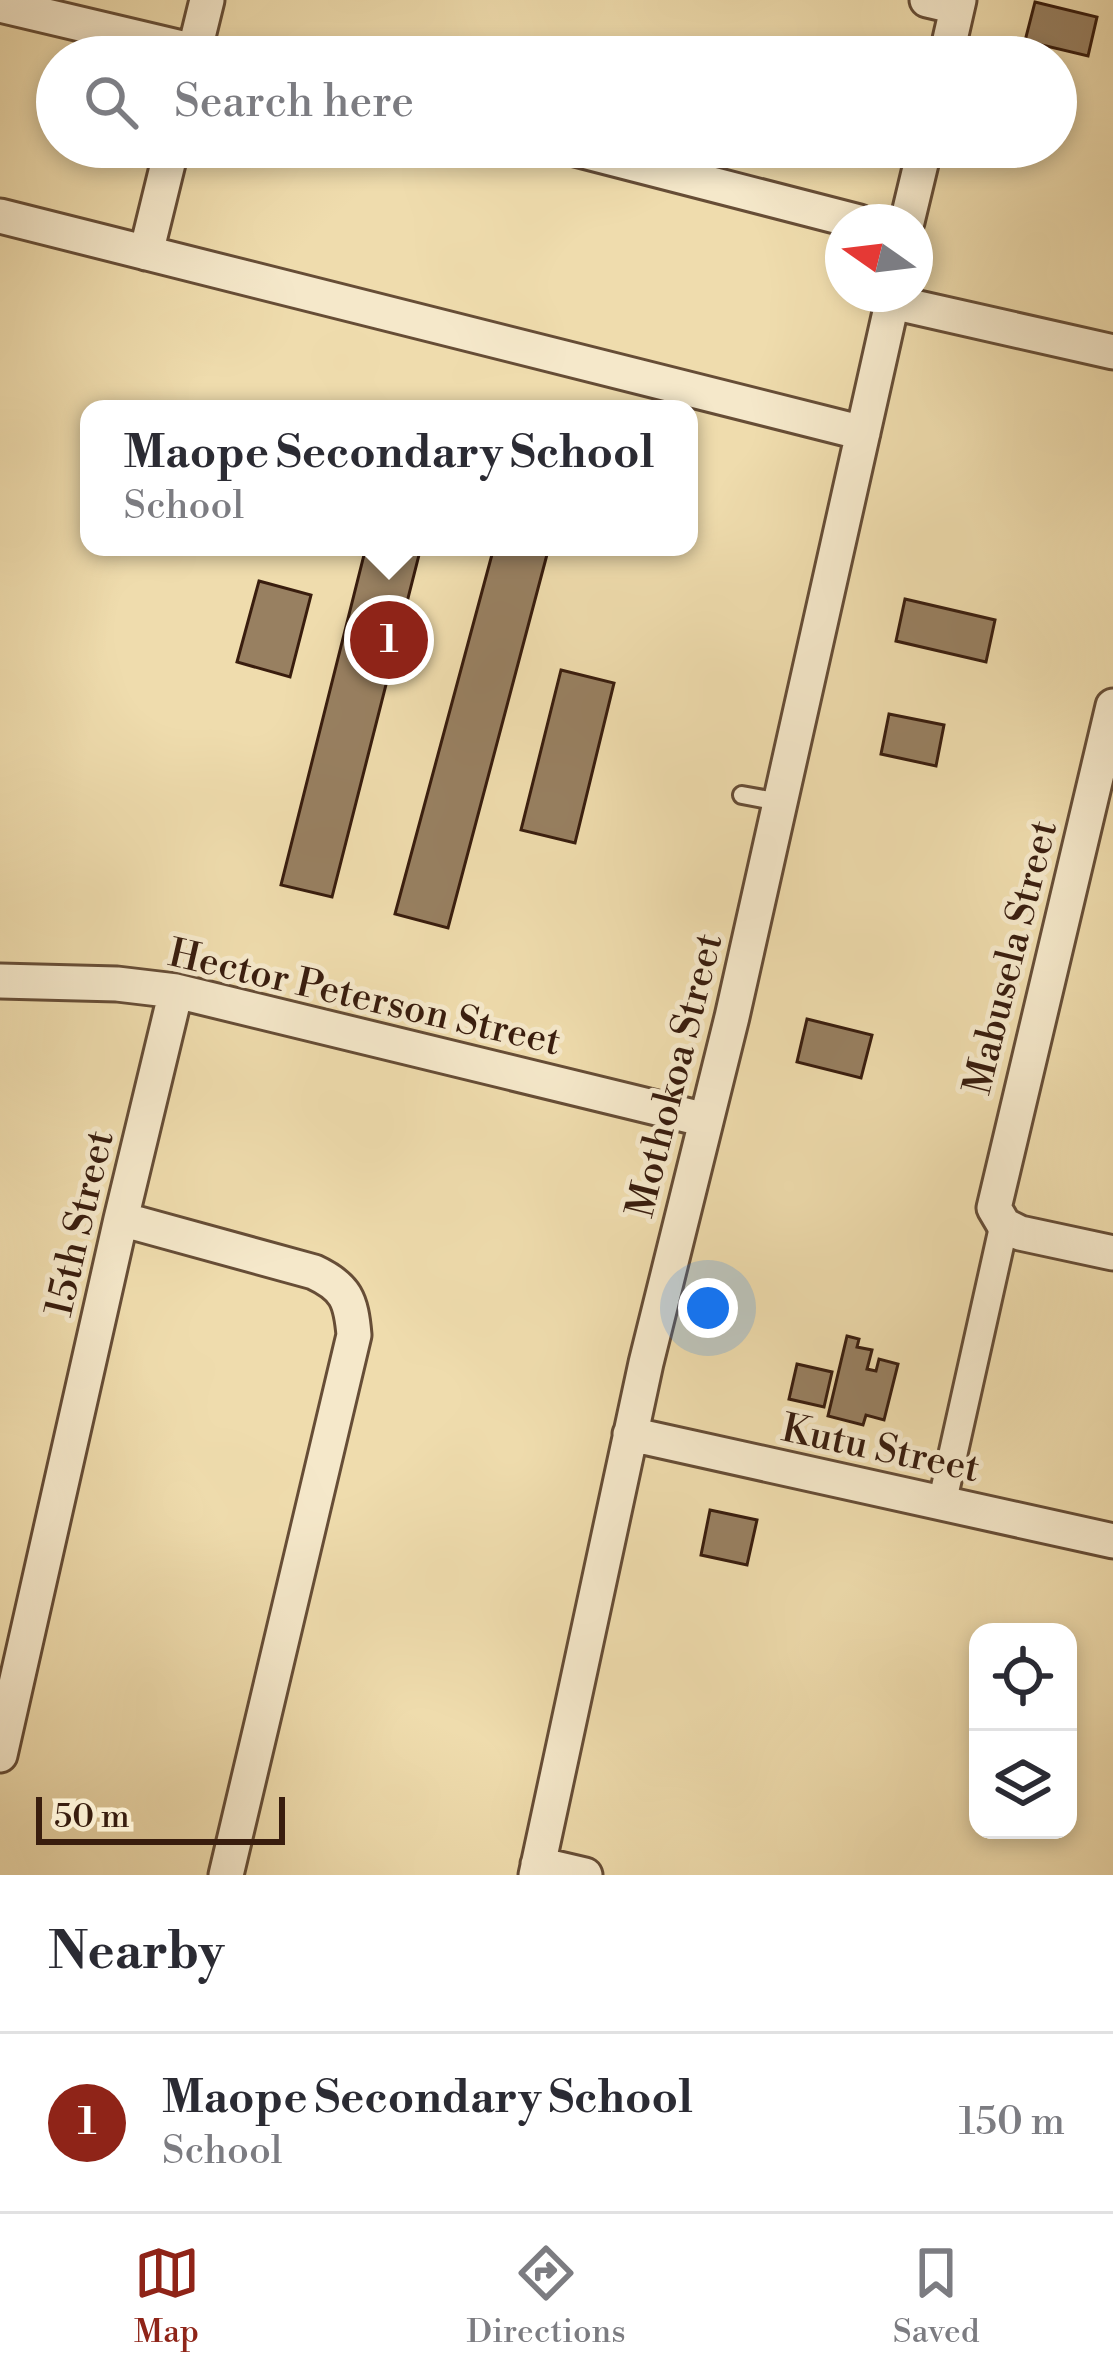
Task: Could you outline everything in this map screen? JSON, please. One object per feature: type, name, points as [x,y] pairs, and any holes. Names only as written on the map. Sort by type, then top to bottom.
[{"type":"street","points":[[204,36],[207,0]]},
{"type":"street","points":[[947,36],[948,2]]},
{"type":"street","points":[[0,5],[126,36]]},
{"type":"street","points":[[146,253],[167,168]]},
{"type":"street","points":[[649,168],[825,213]]},
{"type":"street","points":[[911,204],[920,168]]},
{"type":"street","points":[[0,216],[862,433]]},
{"type":"street","points":[[933,308],[1113,352]]},
{"type":"street","name":"Mothokoa Street","points":[[537,1870],[630,1434],[890,312]]},
{"type":"street","name":"Mabusela Street","points":[[1004,1225],[994,1208],[997,1188],[1113,706]]},
{"type":"street","name":"Hector Peterson Street","points":[[0,981],[117,984],[176,992],[706,1120]]},
{"type":"street","name":"15th Street","points":[[0,1755],[176,992]]},
{"type":"street","points":[[121,1219],[314,1271],[337,1282],[351,1300],[354,1335],[226,1875]]},
{"type":"street","points":[[942,1503],[1004,1225],[1020,1233],[1113,1253]]},
{"type":"street","name":"Kutu Street","points":[[630,1434],[1113,1541]]},
{"type":"street","points":[[537,1870],[585,1875]]},
{"type":"lane","points":[[742,796],[780,802]]},
{"type":"building","points":[[1035,2],[1097,17],[1088,56],[1077,53],[1077,36],[1026,36]]},
{"type":"building","points":[[364,556],[419,556],[332,897],[281,885]]},
{"type":"building","points":[[492,556],[547,556],[448,928],[395,914]]},
{"type":"building","points":[[259,581],[311,595],[290,677],[237,662]]},
{"type":"building","points":[[905,599],[995,620],[986,662],[896,641]]},
{"type":"building","points":[[561,670],[614,683],[575,843],[521,830]]},
{"type":"building","points":[[889,714],[944,725],[936,766],[881,754]]},
{"type":"building","points":[[807,1019],[872,1035],[861,1078],[797,1062]]},
{"type":"building","points":[[847,1336],[859,1339],[857,1347],[872,1350],[867,1369],[876,1371],[879,1359],[898,1364],[884,1420],[866,1415],[863,1425],[828,1416]]},
{"type":"building","points":[[797,1364],[832,1372],[824,1407],[789,1399]]},
{"type":"building","points":[[710,1510],[757,1520],[747,1565],[701,1555]]},
{"type":"place","name":"Maope Secondary School","points":[[389,640]]}]
